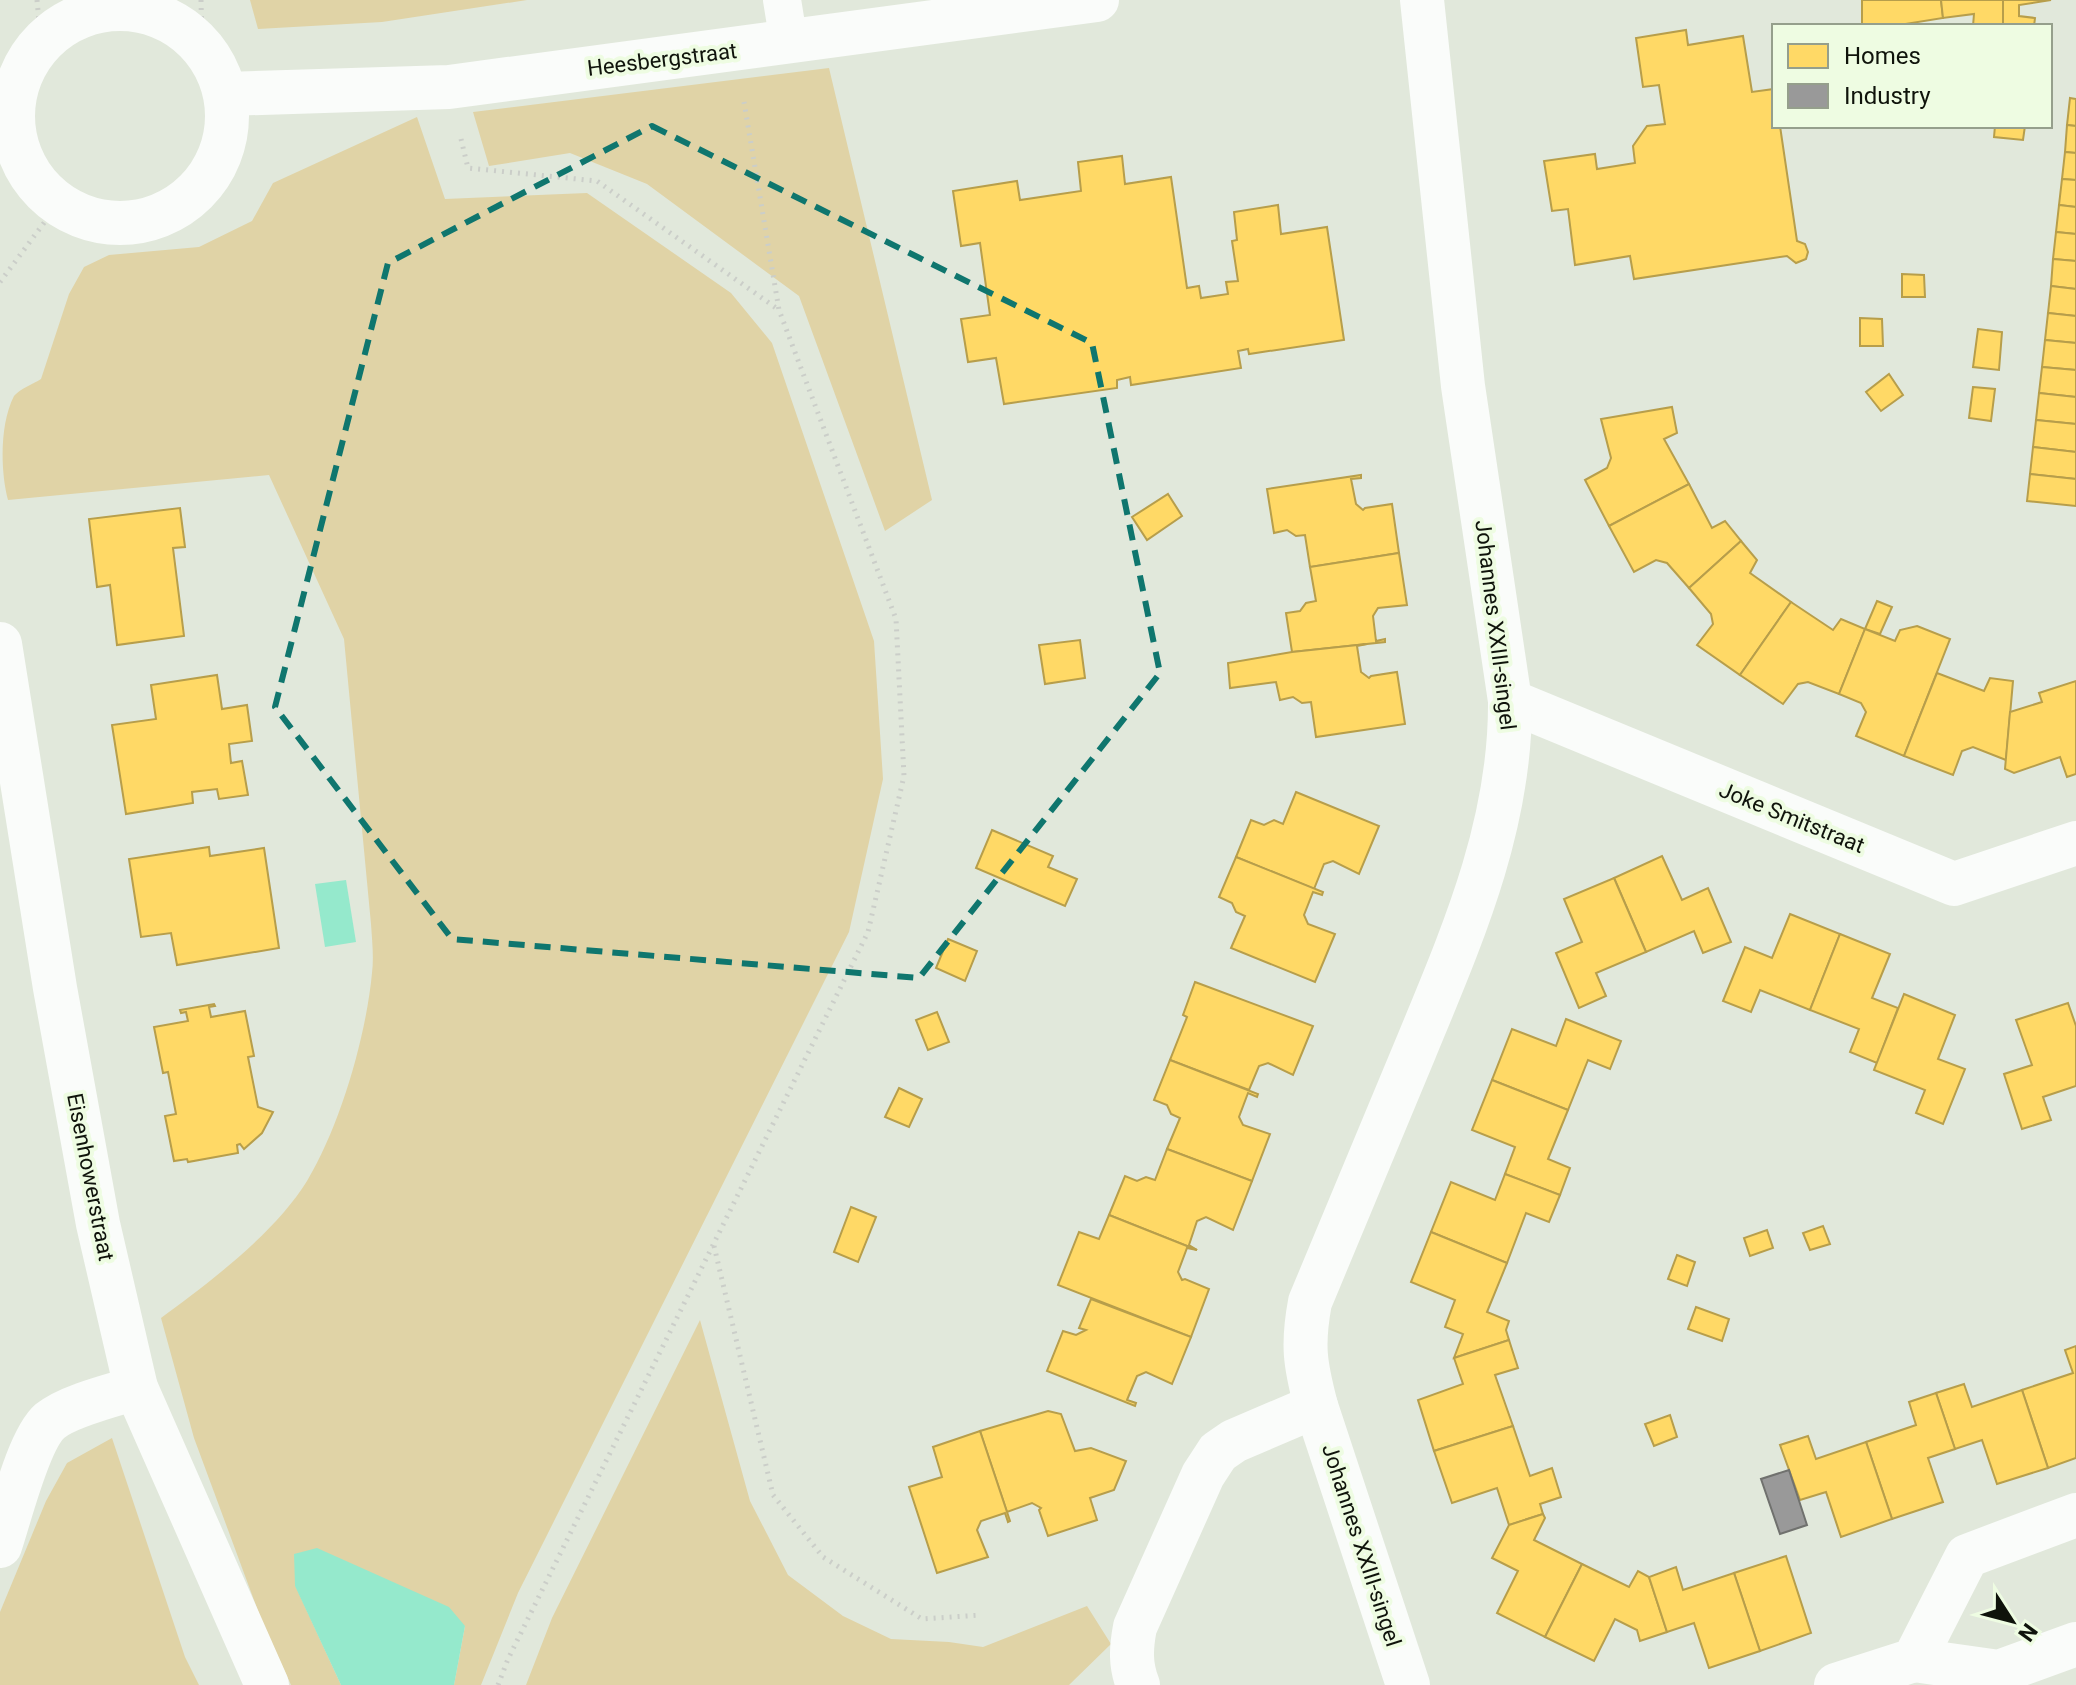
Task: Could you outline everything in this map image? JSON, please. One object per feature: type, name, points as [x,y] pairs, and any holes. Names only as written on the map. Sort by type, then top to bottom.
[{"type":"street","name":"Heesbergstraat","points":[[226,94],[449,87],[1097,0]]},
{"type":"street","name":"Johannes XXIII-singel","points":[[1408,1685],[1316,1406],[1304,1363],[1304,1331],[1310,1302],[1462,936],[1489,854],[1510,746],[1510,701],[1463,386],[1422,0]]},
{"type":"street","points":[[122,4],[169,20],[187,31],[202,46],[216,67],[226,94],[227,124],[222,150],[207,179],[184,202],[154,218],[121,224],[88,219],[58,204],[34,182],[18,153],[6,119],[39,21],[59,27],[80,16],[122,4]]},
{"type":"street","name":"Eisenhowerstraat","points":[[0,644],[55,988],[92,1192],[136,1388],[267,1685]]},
{"type":"street","name":"Joke Smitstraat","points":[[1510,701],[1954,884],[2076,843]]},
{"type":"street","points":[[0,1546],[32,1450],[50,1421],[87,1403],[136,1388]]},
{"type":"street","points":[[1138,1685],[1131,1651],[1135,1627],[1203,1475],[1218,1452],[1234,1441],[1316,1406]]},
{"type":"street","points":[[1914,1660],[1967,1556],[2076,1515]]},
{"type":"street","points":[[1836,1685],[1914,1660],[1999,1672],[2076,1644]]},
{"type":"lane","points":[[782,0],[789,43]]},
{"type":"path","points":[[201,0],[202,46]]},
{"type":"path","points":[[498,1685],[508,1659],[868,932],[904,776],[896,619],[779,310],[735,50]]},
{"type":"path","points":[[449,87],[468,168],[597,181],[779,310]]},
{"type":"path","points":[[0,282],[58,204]]},
{"type":"path","points":[[713,1245],[773,1495],[823,1557],[922,1619],[981,1615]]},
{"type":"highlighted area","points":[[652,126],[1092,343],[1160,673],[919,978],[452,939],[275,707],[388,263]]},
{"type":"shaded area","points":[[250,0],[527,0],[382,22],[258,29]]},
{"type":"shaded area","points":[[829,68],[932,500],[885,531],[799,296],[647,184],[570,153],[489,166],[473,112]]},
{"type":"shaded area","points":[[417,117],[445,199],[587,193],[731,293],[772,343],[874,641],[883,779],[849,932],[518,1593],[481,1685],[454,1685],[465,1626],[295,1585],[341,1685],[291,1685],[261,1619],[194,1438],[161,1318],[240,1256],[294,1200],[319,1159],[350,1080],[369,998],[373,948],[344,639],[269,475],[8,500],[3,461],[4,433],[14,396],[41,379],[69,294],[84,267],[109,255],[199,247],[252,221],[273,183]]},
{"type":"shaded area","points":[[346,880],[356,942],[325,947],[315,884]]},
{"type":"shaded area","points":[[700,1320],[750,1501],[788,1575],[843,1616],[891,1639],[983,1647],[1087,1606],[1111,1644],[1069,1685],[526,1685],[552,1618]]},
{"type":"shaded area","points":[[112,1438],[185,1657],[199,1685],[0,1685],[0,1612],[46,1501],[67,1463]]},
{"type":"shaded area","points":[[317,1548],[449,1607],[465,1626],[454,1685],[341,1685],[295,1586],[294,1554]]},
{"type":"building: Homes","points":[[1862,0],[1941,0],[1943,18],[1906,24],[1862,24]]},
{"type":"building: Homes","points":[[1941,0],[2003,0],[2003,24],[1973,24],[1974,14],[1943,18]]},
{"type":"building: Homes","points":[[2003,0],[2051,0],[2019,5],[2019,16],[2035,18],[2034,24],[2003,24]]},
{"type":"building: Homes","points":[[1686,30],[1688,45],[1743,36],[1752,92],[1772,89],[1772,128],[1780,128],[1797,241],[1805,244],[1808,252],[1806,259],[1796,263],[1787,256],[1634,279],[1630,256],[1575,265],[1568,209],[1552,211],[1544,161],[1595,154],[1597,169],[1635,163],[1633,146],[1647,126],[1665,124],[1659,85],[1643,87],[1636,38]]},
{"type":"building: Homes","points":[[2070,98],[2076,99],[2076,126],[2067,125]]},
{"type":"building: Homes","points":[[2067,125],[2076,126],[2076,153],[2065,152]]},
{"type":"building: Homes","points":[[1995,128],[2025,128],[2023,140],[1994,137]]},
{"type":"building: Homes","points":[[2065,152],[2076,153],[2076,180],[2062,179]]},
{"type":"building: Homes","points":[[1122,156],[1125,184],[1171,177],[1187,288],[1199,286],[1201,298],[1228,294],[1226,282],[1238,281],[1232,241],[1237,240],[1234,212],[1278,205],[1281,234],[1327,227],[1344,340],[1249,354],[1248,349],[1238,351],[1241,368],[1131,385],[1130,377],[1117,380],[1117,388],[1004,404],[996,358],[968,362],[961,319],[990,315],[980,243],[961,246],[953,191],[1017,181],[1020,200],[1081,191],[1078,162]]},
{"type":"building: Homes","points":[[2062,179],[2076,180],[2076,207],[2059,205]]},
{"type":"building: Homes","points":[[2059,205],[2076,207],[2076,234],[2056,232]]},
{"type":"building: Homes","points":[[2056,232],[2076,234],[2076,261],[2053,259]]},
{"type":"building: Homes","points":[[2053,259],[2076,261],[2076,289],[2051,286]]},
{"type":"building: Homes","points":[[1902,274],[1924,275],[1925,297],[1902,297]]},
{"type":"building: Homes","points":[[2051,286],[2076,289],[2076,316],[2048,313]]},
{"type":"building: Homes","points":[[2048,313],[2076,316],[2076,343],[2045,340]]},
{"type":"building: Homes","points":[[1860,318],[1882,319],[1883,346],[1860,346]]},
{"type":"building: Homes","points":[[1978,329],[2002,332],[1999,370],[1973,367]]},
{"type":"building: Homes","points":[[2045,340],[2076,343],[2076,370],[2042,367]]},
{"type":"building: Homes","points":[[2042,367],[2076,370],[2076,397],[2039,393]]},
{"type":"building: Homes","points":[[1889,374],[1903,395],[1881,411],[1866,392]]},
{"type":"building: Homes","points":[[1973,387],[1995,389],[1991,421],[1969,418]]},
{"type":"building: Homes","points":[[2039,393],[2076,397],[2076,424],[2036,420]]},
{"type":"building: Homes","points":[[1672,407],[1677,433],[1664,439],[1689,484],[1609,526],[1585,480],[1607,468],[1611,458],[1601,419]]},
{"type":"building: Homes","points":[[2036,420],[2076,424],[2076,452],[2033,447]]},
{"type":"building: Homes","points":[[2033,447],[2076,452],[2076,479],[2030,474]]},
{"type":"building: Homes","points":[[2030,474],[2076,479],[2076,506],[2027,501]]},
{"type":"building: Homes","points":[[1361,475],[1361,478],[1351,479],[1356,504],[1363,510],[1392,504],[1399,553],[1310,567],[1305,535],[1296,536],[1287,530],[1274,533],[1267,489]]},
{"type":"building: Homes","points":[[1689,484],[1712,528],[1725,521],[1741,541],[1689,588],[1667,563],[1656,560],[1634,572],[1609,526]]},
{"type":"building: Homes","points":[[1168,494],[1182,516],[1147,540],[1132,517]]},
{"type":"building: Homes","points":[[180,508],[185,547],[173,548],[184,636],[117,645],[110,585],[97,587],[89,519]]},
{"type":"building: Homes","points":[[1741,541],[1757,560],[1750,573],[1791,602],[1740,675],[1697,645],[1713,624],[1711,614],[1689,588]]},
{"type":"building: Homes","points":[[1399,553],[1407,605],[1378,608],[1373,616],[1376,641],[1385,639],[1385,642],[1292,652],[1286,613],[1300,611],[1306,603],[1316,601],[1310,567]]},
{"type":"building: Homes","points":[[1877,601],[1892,607],[1880,634],[1865,629]]},
{"type":"building: Homes","points":[[1791,602],[1833,630],[1841,619],[1865,629],[1839,694],[1808,682],[1798,684],[1783,704],[1740,675]]},
{"type":"building: Homes","points":[[1917,626],[1950,639],[1904,756],[1856,736],[1866,712],[1861,703],[1839,694],[1865,629],[1895,641],[1900,630]]},
{"type":"building: Homes","points":[[1080,640],[1085,678],[1045,684],[1039,645]]},
{"type":"building: Homes","points":[[1367,644],[1357,646],[1361,672],[1369,678],[1397,672],[1405,724],[1316,737],[1311,702],[1302,703],[1293,697],[1280,700],[1276,682],[1230,688],[1228,663]]},
{"type":"building: Homes","points":[[1937,673],[1984,691],[1990,678],[2013,681],[2006,760],[1973,747],[1962,751],[1953,775],[1904,756]]},
{"type":"building: Homes","points":[[217,675],[222,709],[247,705],[252,741],[229,744],[231,763],[242,761],[248,795],[219,799],[217,789],[192,792],[193,803],[126,814],[112,725],[156,719],[151,685]]},
{"type":"building: Homes","points":[[2076,681],[2076,774],[2067,777],[2060,757],[2014,773],[2005,769],[2010,712],[2042,702],[2039,693]]},
{"type":"building: Homes","points":[[1296,792],[1379,826],[1359,874],[1333,861],[1324,864],[1314,889],[1236,857],[1251,820],[1264,825],[1274,820],[1283,824]]},
{"type":"building: Homes","points":[[992,830],[1053,856],[1048,867],[1077,879],[1065,906],[976,868]]},
{"type":"building: Homes","points":[[209,847],[210,856],[264,848],[279,948],[177,965],[171,933],[141,937],[129,859]]},
{"type":"building: Homes","points":[[1662,856],[1682,900],[1708,888],[1731,942],[1703,953],[1694,931],[1646,952],[1614,878]]},
{"type":"building: Homes","points":[[1236,857],[1323,892],[1322,895],[1313,892],[1304,915],[1308,924],[1335,934],[1315,982],[1231,948],[1245,916],[1236,912],[1232,903],[1219,897]]},
{"type":"building: Homes","points":[[1614,878],[1646,952],[1596,973],[1606,996],[1579,1008],[1556,953],[1582,942],[1564,899]]},
{"type":"building: Homes","points":[[1790,914],[1840,934],[1810,1010],[1760,990],[1751,1012],[1723,1001],[1745,947],[1772,958]]},
{"type":"building: Homes","points":[[1840,934],[1890,954],[1872,998],[1898,1008],[1877,1063],[1850,1052],[1859,1029],[1810,1010]]},
{"type":"building: Homes","points":[[948,939],[977,951],[965,981],[936,968]]},
{"type":"building: Homes","points":[[1195,982],[1313,1026],[1293,1075],[1268,1063],[1259,1066],[1249,1090],[1170,1060],[1187,1017],[1183,1015]]},
{"type":"building: Homes","points":[[1904,994],[1955,1015],[1938,1059],[1965,1069],[1943,1124],[1916,1113],[1925,1090],[1874,1070]]},
{"type":"building: Homes","points":[[2068,1003],[2076,1026],[2076,1086],[2043,1097],[2051,1120],[2022,1129],[2004,1074],[2032,1065],[2016,1020]]},
{"type":"building: Homes","points":[[214,1004],[209,1007],[211,1017],[245,1011],[254,1056],[248,1057],[258,1107],[273,1112],[262,1133],[244,1149],[237,1145],[238,1153],[188,1162],[187,1159],[174,1161],[165,1116],[176,1114],[168,1072],[163,1073],[154,1027],[188,1021],[186,1012],[181,1013],[180,1010]]},
{"type":"building: Homes","points":[[937,1012],[949,1042],[928,1050],[916,1020]]},
{"type":"building: Homes","points":[[1566,1019],[1621,1041],[1610,1069],[1588,1060],[1568,1110],[1492,1080],[1512,1029],[1556,1046]]},
{"type":"building: Homes","points":[[1170,1060],[1258,1094],[1257,1097],[1248,1093],[1239,1117],[1243,1125],[1270,1134],[1252,1181],[1167,1149],[1180,1118],[1171,1114],[1167,1105],[1154,1100]]},
{"type":"building: Homes","points":[[1492,1080],[1568,1110],[1548,1159],[1570,1168],[1560,1195],[1505,1174],[1515,1147],[1472,1130]]},
{"type":"building: Homes","points":[[899,1088],[922,1099],[909,1127],[885,1117]]},
{"type":"building: Homes","points":[[1167,1149],[1252,1181],[1233,1230],[1206,1217],[1197,1221],[1189,1245],[1197,1250],[1109,1215],[1125,1176],[1137,1181],[1146,1177],[1155,1180]]},
{"type":"building: Homes","points":[[1505,1174],[1560,1195],[1549,1222],[1526,1213],[1507,1263],[1431,1232],[1451,1182],[1495,1200]]},
{"type":"building: Homes","points":[[851,1207],[876,1217],[858,1262],[834,1252]]},
{"type":"building: Homes","points":[[1109,1215],[1197,1250],[1187,1248],[1178,1272],[1182,1280],[1209,1289],[1191,1337],[1058,1285],[1079,1232],[1099,1239]]},
{"type":"building: Homes","points":[[1823,1226],[1830,1244],[1810,1250],[1803,1233]]},
{"type":"building: Homes","points":[[1767,1230],[1773,1248],[1750,1256],[1744,1238]]},
{"type":"building: Homes","points":[[1431,1232],[1507,1263],[1487,1312],[1509,1321],[1506,1330],[1509,1340],[1454,1358],[1463,1334],[1445,1327],[1455,1300],[1411,1282]]},
{"type":"building: Homes","points":[[1677,1255],[1695,1262],[1687,1286],[1668,1279]]},
{"type":"building: Homes","points":[[1091,1299],[1191,1337],[1172,1384],[1146,1372],[1137,1376],[1127,1400],[1136,1403],[1135,1406],[1047,1371],[1063,1331],[1076,1335],[1086,1330],[1079,1328]]},
{"type":"building: Homes","points":[[1696,1307],[1729,1319],[1722,1341],[1688,1329]]},
{"type":"building: Homes","points":[[1509,1340],[1518,1368],[1495,1375],[1513,1426],[1434,1451],[1418,1400],[1463,1384],[1454,1358]]},
{"type":"building: Homes","points":[[2076,1346],[2076,1458],[2048,1468],[2022,1390],[2073,1373],[2065,1350]]},
{"type":"building: Homes","points":[[1964,1384],[1972,1407],[2022,1390],[2048,1468],[1997,1484],[1982,1440],[1955,1449],[1936,1393]]},
{"type":"building: Homes","points":[[1936,1393],[1955,1449],[1928,1458],[1943,1502],[1892,1519],[1866,1442],[1916,1425],[1909,1402]]},
{"type":"building: Homes","points":[[1048,1411],[1061,1414],[1075,1451],[1091,1448],[1126,1461],[1114,1490],[1090,1498],[1097,1520],[1048,1536],[1039,1510],[1041,1508],[1032,1503],[1007,1512],[980,1431]]},
{"type":"building: Homes","points":[[1670,1415],[1677,1437],[1654,1446],[1645,1424]]},
{"type":"building: Homes","points":[[1513,1426],[1530,1476],[1552,1468],[1561,1497],[1540,1504],[1543,1514],[1509,1525],[1497,1488],[1452,1503],[1434,1451]]},
{"type":"building: Homes","points":[[980,1431],[1010,1521],[1005,1513],[981,1521],[977,1530],[988,1557],[937,1573],[909,1487],[942,1477],[933,1447]]},
{"type":"building: Homes","points":[[1808,1436],[1816,1459],[1866,1442],[1892,1519],[1841,1537],[1826,1492],[1800,1500],[1780,1445]]},
{"type":"building: Homes","points":[[1543,1514],[1545,1518],[1534,1540],[1582,1564],[1545,1637],[1497,1613],[1518,1571],[1492,1558],[1509,1525]]},
{"type":"building: Homes","points":[[1786,1556],[1811,1633],[1760,1651],[1734,1573]]},
{"type":"building: Homes","points":[[1582,1564],[1629,1587],[1638,1571],[1649,1577],[1667,1632],[1640,1641],[1637,1630],[1615,1619],[1594,1661],[1545,1637]]},
{"type":"building: Homes","points":[[1676,1567],[1683,1590],[1734,1573],[1760,1651],[1709,1668],[1694,1623],[1667,1632],[1649,1577]]},
{"type":"building: Industry","points":[[1789,1470],[1807,1525],[1780,1534],[1761,1479]]}]
